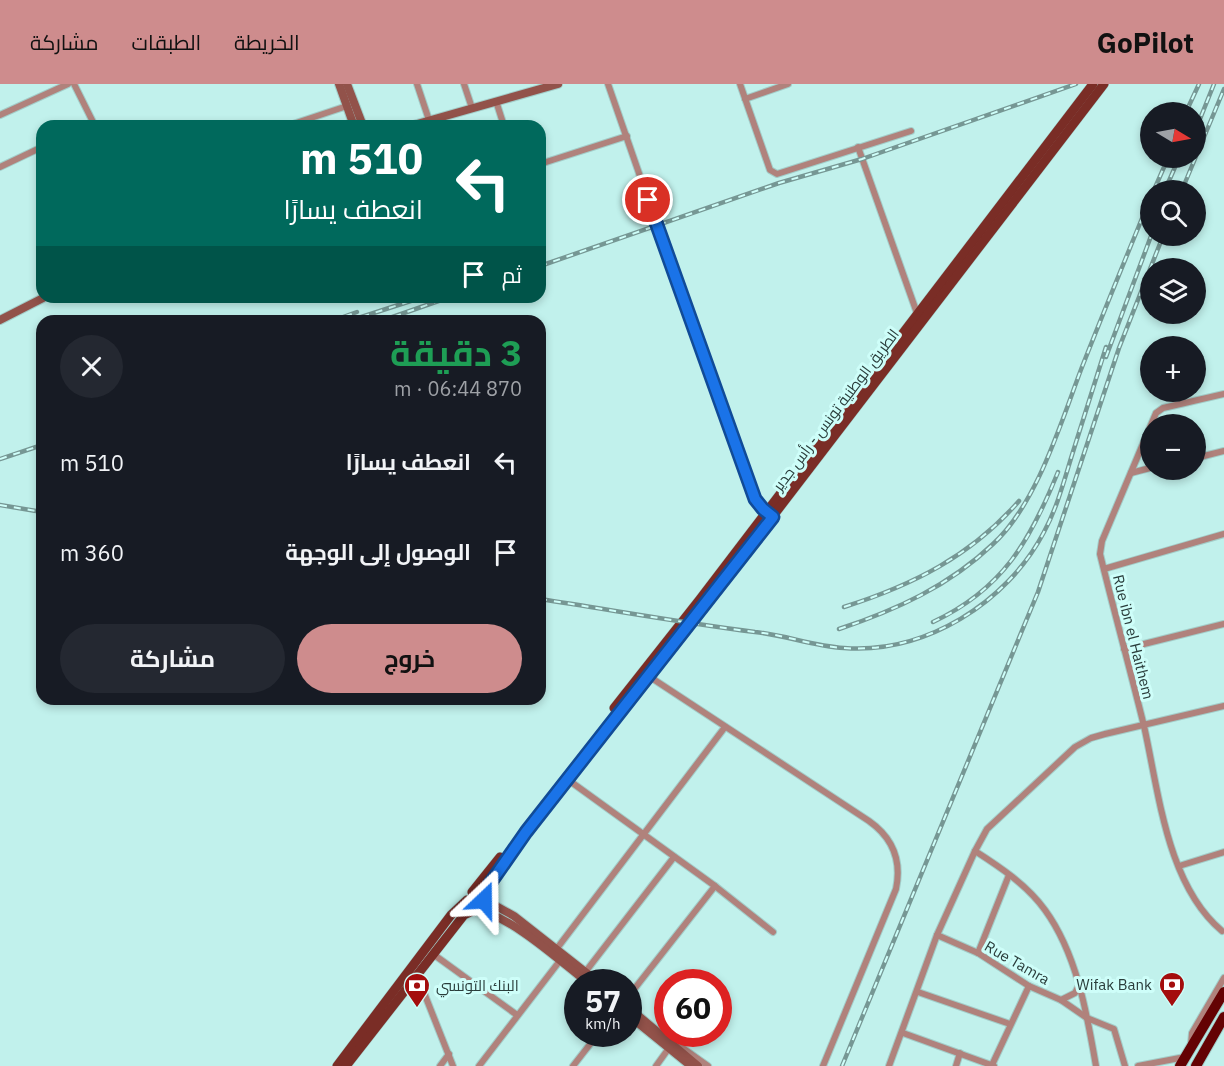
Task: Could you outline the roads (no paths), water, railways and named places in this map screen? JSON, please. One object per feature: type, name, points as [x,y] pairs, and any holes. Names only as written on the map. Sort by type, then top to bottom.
[{"type":"highway","points":[[1186,1057],[1224,992]]},
{"type":"highway","points":[[1196,1066],[1224,1017]]},
{"type":"main road","name":"الطريق الوطنية تونس - رأس جدير","points":[[337,1066],[452,915],[470,896],[770,514],[1094,84]]},
{"type":"main road","name":"الطريق الوطنية تونس - رأس جدير","points":[[919,319],[1104,84]]},
{"type":"main road","name":"الطريق الوطنية تونس - رأس جدير","points":[[484,899],[501,865],[644,673]]},
{"type":"main road","points":[[346,1066],[464,915],[476,910],[484,905],[484,899],[478,892],[470,896],[468,906],[476,910]]},
{"type":"street","points":[[0,115],[68,84]]},
{"type":"street","points":[[74,84],[92,120]]},
{"type":"street","points":[[417,84],[429,120],[558,84]]},
{"type":"street","points":[[464,84],[472,108]]},
{"type":"street","points":[[608,84],[755,499],[770,514]]},
{"type":"street","points":[[740,84],[773,173],[777,174],[912,131]]},
{"type":"street","points":[[745,99],[788,84]]},
{"type":"street","points":[[347,85],[347,105],[352,120]]},
{"type":"street","points":[[347,85],[361,120]]},
{"type":"street","points":[[496,101],[502,120]]},
{"type":"street","points":[[304,120],[347,105]]},
{"type":"street","points":[[546,162],[627,136]]},
{"type":"street","points":[[858,147],[919,319]]},
{"type":"street","points":[[0,167],[36,150]]},
{"type":"street","points":[[0,320],[36,302]]},
{"type":"street","name":"Rue ibn el Haithem","points":[[1222,931],[1196,904],[1166,831],[1100,548],[1156,413],[1163,408],[1224,394]]},
{"type":"street","points":[[1206,456],[1224,451]]},
{"type":"street","points":[[1131,472],[1140,470]]},
{"type":"street","points":[[1104,569],[1224,534]]},
{"type":"street","points":[[1124,649],[1224,624]]},
{"type":"street","points":[[644,673],[877,826],[889,839],[896,854],[898,875],[896,889],[823,1066]]},
{"type":"street","points":[[889,1066],[937,935],[975,851],[993,823],[1075,747],[1091,738],[1224,706]]},
{"type":"street","points":[[554,952],[725,727]]},
{"type":"street","points":[[567,779],[715,886],[773,932]]},
{"type":"street","points":[[975,851],[1010,875],[1034,897],[1052,921],[1071,962],[1087,1018],[1096,1066]]},
{"type":"street","points":[[1179,866],[1224,852]]},
{"type":"street","points":[[591,969],[674,857]]},
{"type":"street","points":[[978,954],[1010,875]]},
{"type":"street","points":[[642,979],[715,886]]},
{"type":"street","points":[[484,899],[514,916],[554,952]]},
{"type":"street","points":[[476,910],[489,913],[509,923],[554,952],[574,969]]},
{"type":"street","name":"Rue Tamra","points":[[937,935],[978,954],[1029,986],[1061,1000],[1087,1018],[1109,1027],[1116,1032],[1125,1066]]},
{"type":"street","points":[[433,954],[517,1015]]},
{"type":"street","points":[[478,1066],[562,958]]},
{"type":"street","points":[[416,974],[453,1066]]},
{"type":"street","points":[[1138,1066],[1186,1057],[1192,1034],[1224,978]]},
{"type":"street","points":[[903,1033],[993,1066],[1029,986]]},
{"type":"street","points":[[1061,1000],[1075,993],[1078,987]]},
{"type":"street","points":[[918,992],[1010,1024]]},
{"type":"street","points":[[642,1020],[654,1031]]},
{"type":"street","points":[[1201,1066],[1224,1026]]},
{"type":"street","points":[[573,1066],[588,1047]]},
{"type":"street","points":[[656,1066],[669,1047]]},
{"type":"street","points":[[672,1047],[691,1066]]},
{"type":"street","points":[[673,1047],[698,1066]]},
{"type":"street","points":[[674,1047],[708,1066]]},
{"type":"street","points":[[956,1066],[960,1053]]},
{"type":"street","points":[[440,1066],[449,1054]]},
{"type":"railway","points":[[546,264],[779,183],[862,159],[1076,84]]},
{"type":"railway","points":[[1191,102],[1199,84]]},
{"type":"railway","points":[[1206,104],[1214,84]]},
{"type":"railway","points":[[1186,180],[1224,89]]},
{"type":"railway","points":[[1158,180],[1164,168]]},
{"type":"railway","points":[[1169,180],[1175,168]]},
{"type":"railway","points":[[839,629],[881,614],[940,584],[976,559],[1009,527],[1023,507],[1046,461],[1140,224]]},
{"type":"railway","points":[[1106,357],[1147,246]]},
{"type":"railway","points":[[842,1066],[1038,592],[1119,348],[1159,246]]},
{"type":"railway","points":[[368,315],[404,303]]},
{"type":"railway","points":[[398,315],[433,303]]},
{"type":"railway","points":[[349,315],[357,312]]},
{"type":"railway","points":[[546,600],[766,633],[844,648],[874,648],[933,633],[960,619],[1009,581],[1028,558],[1044,532],[1060,494],[1106,347]]},
{"type":"railway","points":[[0,459],[36,447]]},
{"type":"railway","points":[[933,622],[957,609],[996,578],[1025,541],[1058,472]]},
{"type":"railway","points":[[844,607],[894,589],[961,553],[981,538],[1019,501]]},
{"type":"railway","points":[[0,505],[36,511]]},
{"type":"place","name":"Wifak Bank","points":[[1172,1008]]},
{"type":"place","name":"البنك التونسي","points":[[417,1009]]}]
